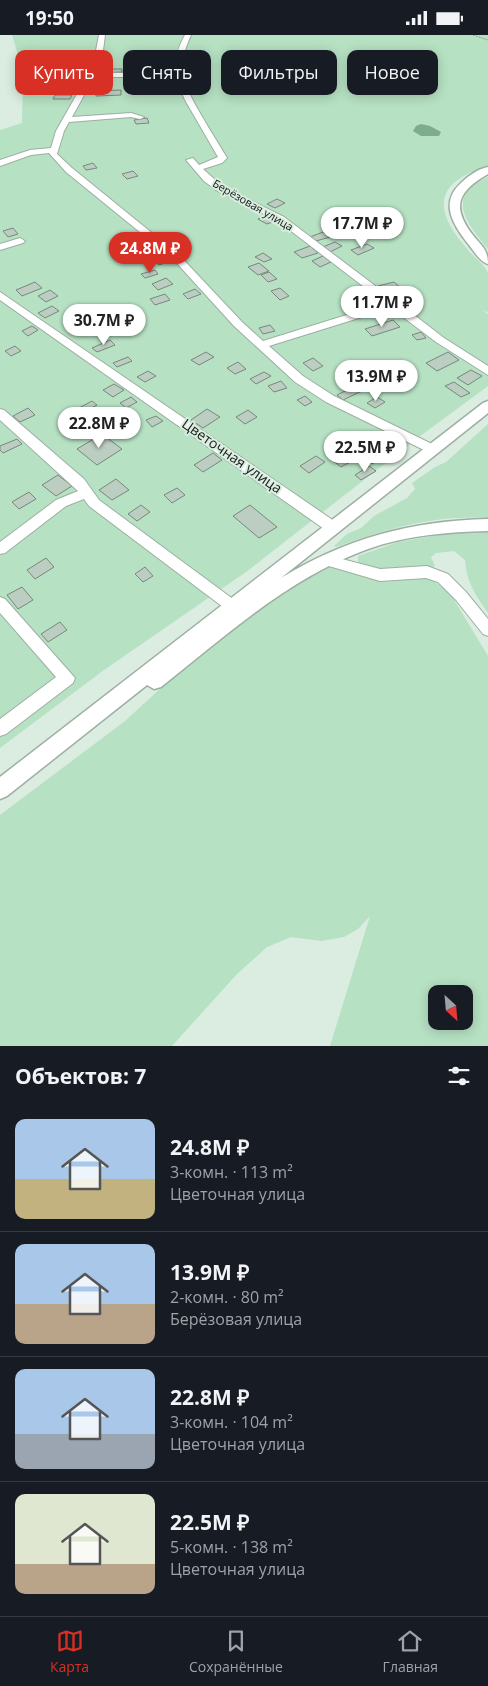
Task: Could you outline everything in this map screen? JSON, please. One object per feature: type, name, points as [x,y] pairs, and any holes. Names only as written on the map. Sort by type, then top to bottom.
[{"type":"main road","points":[[488,171],[469,179],[461,186],[454,198],[453,211],[467,237],[488,260]]},
{"type":"main road","points":[[0,790],[488,406]]},
{"type":"main road","points":[[0,790],[90,730],[242,614],[297,576],[327,560],[392,536],[429,528],[488,525]]},
{"type":"street","points":[[100,50],[102,35]]},
{"type":"street","points":[[182,50],[188,35]]},
{"type":"street","points":[[81,95],[60,131],[53,154],[69,170],[176,257],[238,324],[287,369],[315,390],[432,449]]},
{"type":"street","name":"Берёзовая улица","points":[[186,95],[223,158],[219,161],[194,164],[218,188],[282,219],[440,340],[488,371]]},
{"type":"street","points":[[67,120],[131,115],[140,117]]},
{"type":"street","points":[[0,163],[30,153],[53,150]]},
{"type":"street","points":[[0,247],[20,241]]},
{"type":"street","name":"Цветочная улица","points":[[0,295],[332,527]]},
{"type":"street","points":[[262,345],[394,303]]},
{"type":"street","points":[[0,413],[79,481],[94,503],[232,606]]},
{"type":"street","points":[[0,549],[61,503],[86,493]]},
{"type":"street","points":[[327,560],[380,575],[427,572],[443,578],[461,596],[488,630]]},
{"type":"street","points":[[0,603],[67,678],[0,729]]},
{"type":"path","points":[[473,35],[488,40]]},
{"type":"shaded area","points":[[12,35],[488,35],[488,166],[470,173],[457,181],[448,190],[444,199],[444,210],[457,236],[488,273],[488,312],[483,311],[488,314],[488,386],[419,437],[246,572],[104,670],[0,748],[0,130],[22,123],[23,95],[113,95],[113,50],[17,50]]},
{"type":"shaded area","points":[[421,124],[441,132],[439,136],[421,136],[413,131],[416,126]]},
{"type":"shaded area","points":[[488,177],[488,249],[467,220],[463,201],[466,192],[475,184]]},
{"type":"shaded area","points":[[488,424],[488,518],[429,521],[392,529],[336,547],[334,546],[347,534],[361,528],[374,516],[407,498],[415,489],[412,483],[435,467],[446,462]]},
{"type":"shaded area","points":[[457,532],[488,532],[488,613],[472,588],[465,560],[454,551],[436,553],[431,557],[435,566],[431,569],[369,569],[358,562],[358,556],[398,542]]},
{"type":"shaded area","points":[[331,567],[428,577],[450,593],[488,656],[488,1046],[330,1046],[370,916],[358,929],[344,937],[321,941],[291,937],[267,947],[237,974],[172,1046],[0,1046],[0,815],[125,721],[162,687],[254,614],[305,580]]},
{"type":"building","points":[[113,69],[122,69],[122,72],[113,72]]},
{"type":"building","points":[[113,90],[121,90],[121,95],[96,96],[113,95]]},
{"type":"building","points":[[55,95],[72,95],[70,99],[53,99]]},
{"type":"building","points":[[147,118],[149,123],[136,124],[134,120]]},
{"type":"building","points":[[93,163],[97,168],[86,170],[83,166]]},
{"type":"building","points":[[133,171],[138,176],[127,179],[122,174]]},
{"type":"building","points":[[277,199],[285,203],[275,208],[267,204]]},
{"type":"building","points":[[267,216],[275,221],[267,224],[258,219]]},
{"type":"building","points":[[13,228],[18,234],[8,237],[3,231]]},
{"type":"building","points":[[323,232],[330,237],[316,241],[310,237]]},
{"type":"building","points":[[335,242],[342,246],[330,252],[323,247]]},
{"type":"building","points":[[367,244],[374,248],[358,255],[351,250]]},
{"type":"building","points":[[310,246],[318,253],[302,258],[294,252]]},
{"type":"building","points":[[263,253],[272,259],[264,262],[255,257]]},
{"type":"building","points":[[323,256],[331,262],[320,267],[312,261]]},
{"type":"building","points":[[167,258],[171,261],[159,265],[155,261]]},
{"type":"building","points":[[259,263],[269,271],[258,275],[248,267]]},
{"type":"building","points":[[155,270],[158,274],[145,278],[141,274]]},
{"type":"building","points":[[269,272],[277,279],[268,282],[261,275]]},
{"type":"building","points":[[166,278],[173,284],[158,290],[152,284]]},
{"type":"building","points":[[35,282],[42,288],[22,296],[16,290]]},
{"type":"building","points":[[394,282],[402,289],[385,294],[378,286]]},
{"type":"building","points":[[280,288],[289,296],[280,300],[271,291]]},
{"type":"building","points":[[195,289],[201,294],[188,299],[183,294]]},
{"type":"building","points":[[50,290],[58,296],[46,302],[38,296]]},
{"type":"building","points":[[165,294],[170,300],[155,305],[150,299]]},
{"type":"building","points":[[52,306],[59,311],[45,318],[38,313]]},
{"type":"building","points":[[393,320],[400,327],[372,336],[365,329]]},
{"type":"building","points":[[77,323],[82,327],[73,331],[68,327]]},
{"type":"building","points":[[270,325],[275,331],[263,334],[259,328]]},
{"type":"building","points":[[32,326],[38,330],[28,336],[22,331]]},
{"type":"building","points":[[421,332],[426,338],[417,340],[412,335]]},
{"type":"building","points":[[110,340],[115,345],[97,352],[92,348]]},
{"type":"building","points":[[15,346],[21,351],[11,356],[5,351]]},
{"type":"building","points":[[206,352],[214,357],[199,365],[191,360]]},
{"type":"building","points":[[448,352],[459,360],[437,371],[426,363]]},
{"type":"building","points":[[128,357],[132,361],[117,367],[113,363]]},
{"type":"building","points":[[313,358],[323,366],[313,371],[303,363]]},
{"type":"building","points":[[238,362],[246,369],[235,374],[227,368]]},
{"type":"building","points":[[471,370],[482,376],[468,385],[457,378]]},
{"type":"building","points":[[148,371],[156,376],[145,382],[137,377]]},
{"type":"building","points":[[264,372],[271,376],[256,384],[250,379]]},
{"type":"building","points":[[281,381],[287,388],[274,392],[268,386]]},
{"type":"building","points":[[454,382],[470,393],[461,397],[445,386]]},
{"type":"building","points":[[114,384],[124,390],[113,397],[103,390]]},
{"type":"building","points":[[357,385],[364,390],[343,400],[337,395]]},
{"type":"building","points":[[305,396],[312,402],[305,406],[297,400]]},
{"type":"building","points":[[131,397],[137,402],[126,408],[120,403]]},
{"type":"building","points":[[377,397],[385,402],[375,408],[367,403]]},
{"type":"building","points":[[92,401],[97,405],[82,413],[77,409]]},
{"type":"building","points":[[28,408],[35,415],[20,422],[13,416]]},
{"type":"building","points":[[207,409],[220,417],[203,428],[191,420]]},
{"type":"building","points":[[248,410],[257,417],[245,424],[236,417]]},
{"type":"building","points":[[156,416],[163,421],[152,427],[146,420]]},
{"type":"building","points":[[102,434],[122,449],[97,465],[77,449]]},
{"type":"building","points":[[368,434],[381,444],[375,448],[361,438]]},
{"type":"building","points":[[17,439],[22,444],[3,453],[0,450],[0,446]]},
{"type":"building","points":[[363,444],[382,458],[372,464],[354,449]]},
{"type":"building","points":[[348,451],[356,459],[341,467],[332,460]]},
{"type":"building","points":[[213,453],[222,460],[203,472],[194,465]]},
{"type":"building","points":[[316,456],[325,462],[309,473],[300,466]]},
{"type":"building","points":[[369,466],[376,471],[361,480],[355,475]]},
{"type":"building","points":[[58,475],[72,486],[56,496],[42,485]]},
{"type":"building","points":[[116,479],[129,490],[112,500],[99,490]]},
{"type":"building","points":[[177,488],[185,495],[172,503],[164,495]]},
{"type":"building","points":[[29,492],[36,499],[19,509],[12,502]]},
{"type":"building","points":[[141,505],[150,512],[137,521],[128,514]]},
{"type":"building","points":[[250,505],[277,527],[259,538],[233,516]]},
{"type":"building","points":[[46,558],[54,567],[35,579],[27,570]]},
{"type":"building","points":[[145,567],[153,576],[143,582],[135,574]]},
{"type":"building","points":[[22,587],[33,600],[18,609],[7,595]]},
{"type":"building","points":[[60,622],[67,630],[48,642],[41,634]]}]
